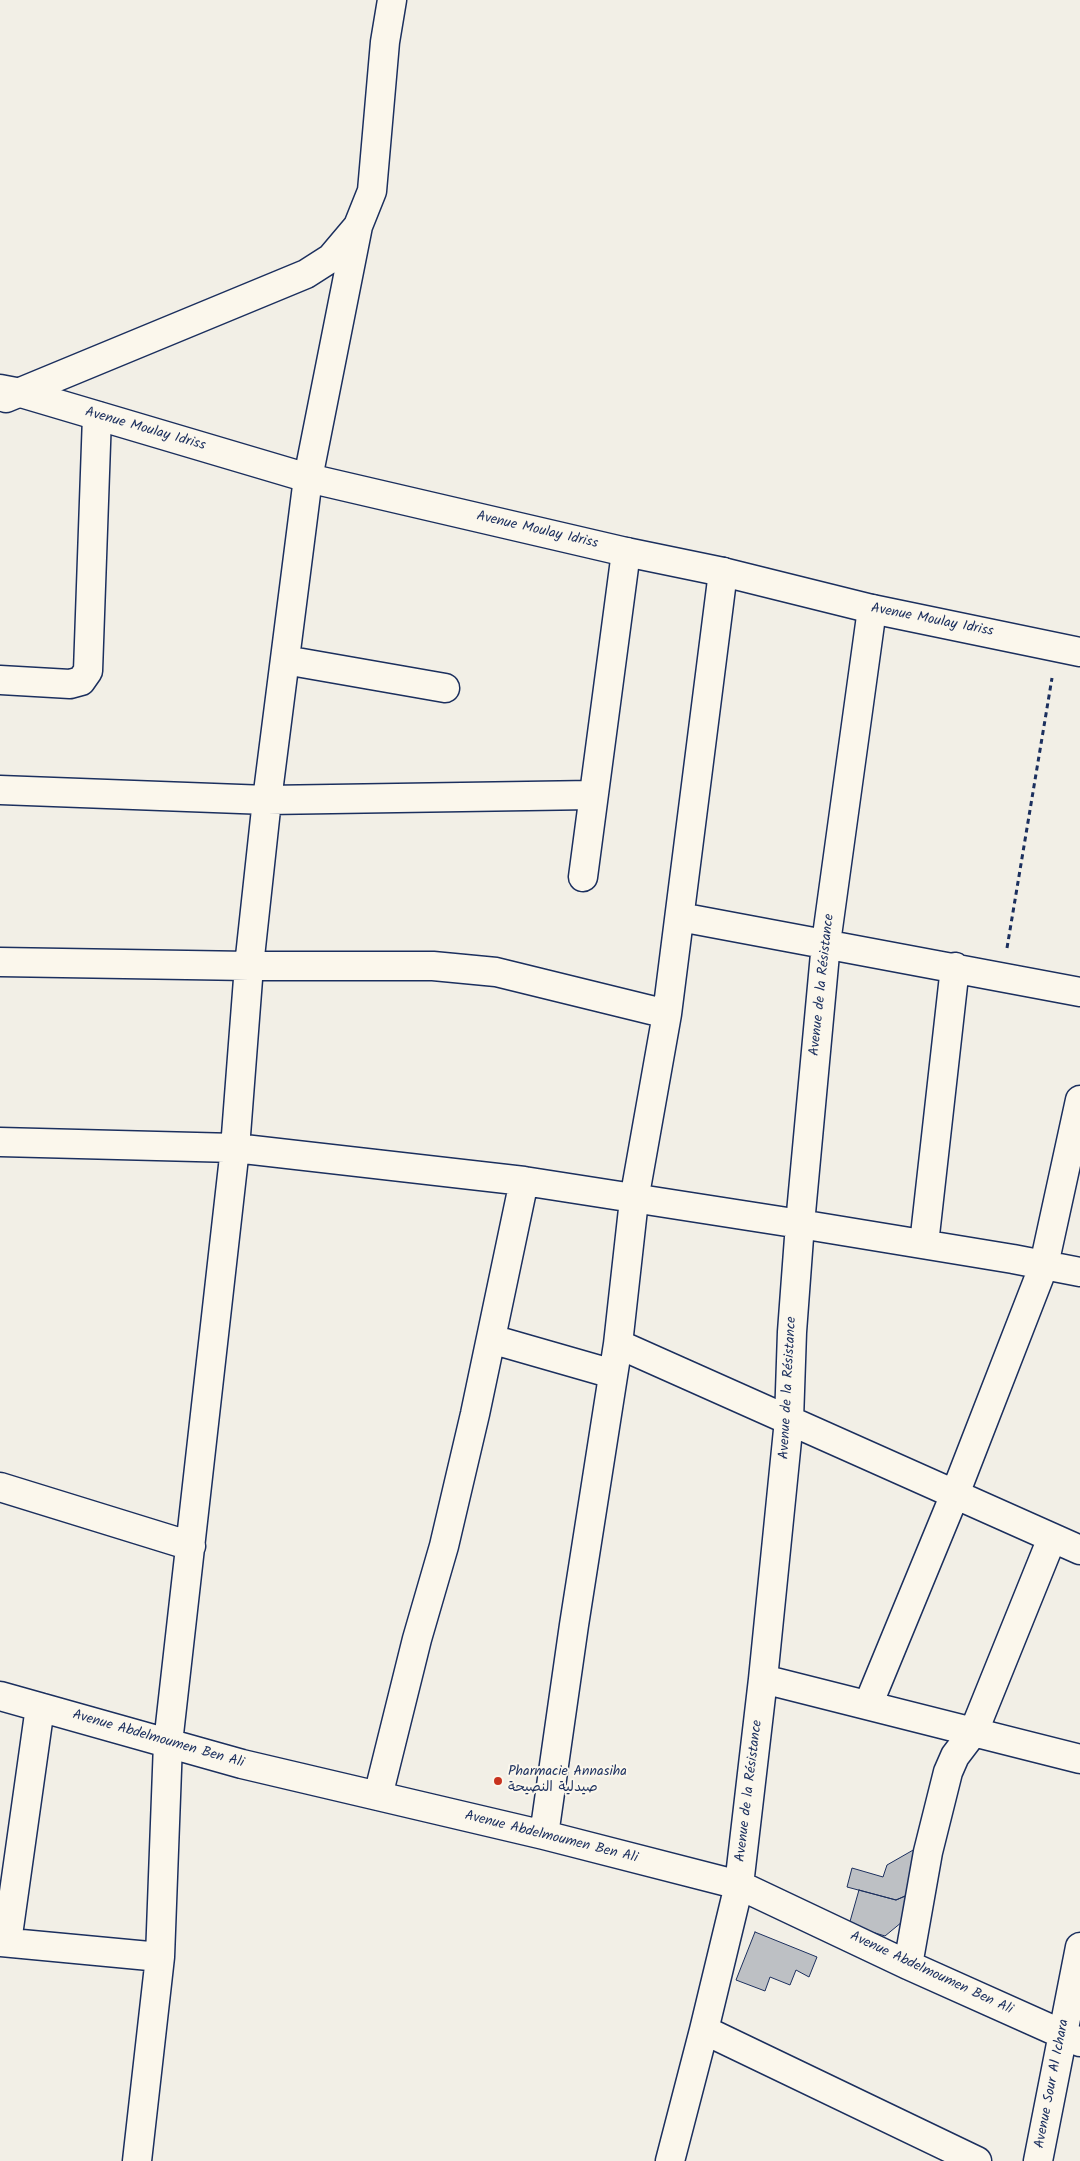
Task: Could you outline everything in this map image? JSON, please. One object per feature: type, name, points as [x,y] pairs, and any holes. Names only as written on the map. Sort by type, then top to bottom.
[{"type":"street","points":[[137,2161],[160,1957],[168,1743],[235,1148],[249,966],[266,800],[308,478],[358,226],[372,191],[385,42],[392,0]]},
{"type":"street","points":[[7,394],[306,274],[331,258],[358,226]]},
{"type":"street","name":"Avenue Moulay Idriss","points":[[7,394],[97,416],[308,478],[626,552],[723,572],[872,609],[1068,649]]},
{"type":"street","points":[[0,680],[70,684],[81,681],[88,671],[97,416]]},
{"type":"street","points":[[583,877],[592,795],[626,552]]},
{"type":"street","points":[[544,1835],[618,1344],[634,1200],[667,1014],[723,572]]},
{"type":"street","name":"Avenue de la Résistance","points":[[670,2161],[739,1885],[763,1679],[789,1420],[792,1332],[800,1224],[826,944],[872,609]]},
{"type":"street","points":[[285,660],[445,688]]},
{"type":"street","points":[[0,790],[266,800],[592,795]]},
{"type":"street","points":[[680,917],[955,967],[1080,992]]},
{"type":"street","points":[[0,962],[249,966],[433,966],[496,972],[667,1014]]},
{"type":"street","points":[[924,1244],[955,967]]},
{"type":"street","points":[[868,1705],[955,1494],[1044,1265],[1080,1100]]},
{"type":"street","points":[[0,1142],[235,1148],[524,1181],[634,1200],[924,1244],[1080,1272]]},
{"type":"street","points":[[378,1796],[417,1639],[444,1546],[491,1339],[524,1181]]},
{"type":"street","points":[[491,1339],[613,1374]]},
{"type":"street","points":[[618,1344],[1080,1550]]},
{"type":"street","points":[[0,1487],[191,1546]]},
{"type":"street","points":[[908,1965],[928,1852],[948,1772],[955,1756],[974,1731],[1052,1538]]},
{"type":"street","points":[[763,1679],[1080,1759]]},
{"type":"street","name":"Avenue Abdelmoumen Ben Ali","points":[[0,1696],[242,1764],[544,1835],[739,1885],[908,1965],[1071,2038]]},
{"type":"street","points":[[40,1707],[3,1942],[160,1957]]},
{"type":"street","name":"Avenue Sour Al Ichara","points":[[1038,2161],[1071,2038],[1080,1947]]},
{"type":"street","points":[[704,2030],[977,2161]]},
{"type":"path","points":[[1002,976],[1031,813],[1068,649]]},
{"type":"building","points":[[915,1849],[916,1891],[896,1900],[847,1887],[852,1868],[883,1877],[887,1865]]},
{"type":"building","points":[[859,1890],[896,1900],[908,1895],[902,1922],[885,1936],[849,1925]]},
{"type":"building","points":[[755,1932],[817,1957],[809,1977],[796,1970],[790,1985],[770,1977],[765,1991],[736,1980]]},
{"type":"place","name":"Pharmacie Annasiha صيدلية النصيحة","points":[[498,1781]]}]
